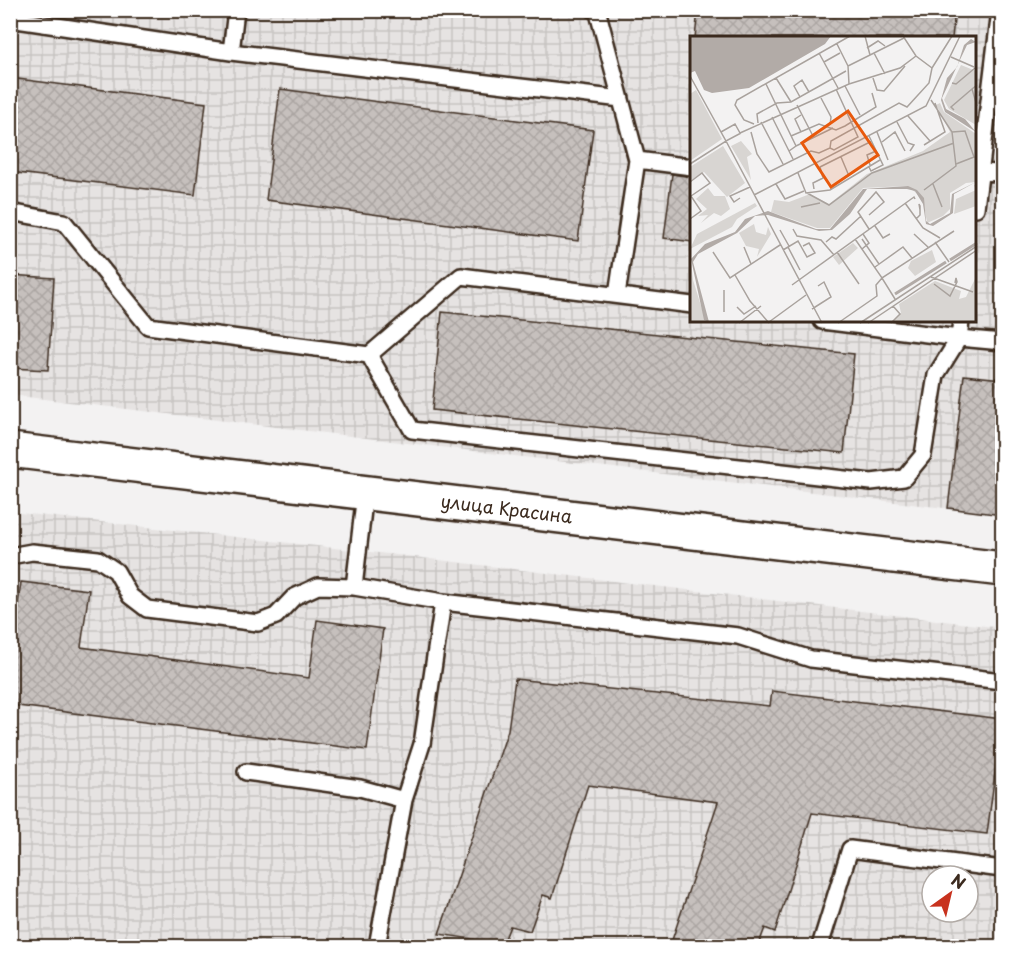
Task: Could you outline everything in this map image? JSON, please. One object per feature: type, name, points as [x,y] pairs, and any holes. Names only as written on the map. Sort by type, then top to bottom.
[{"type":"main road","name":"улица Красина","points":[[10,450],[1002,569]]},
{"type":"lane","points":[[231,52],[236,10]]},
{"type":"lane","points":[[1000,10],[978,172],[1002,173]]},
{"type":"lane","points":[[597,12],[637,160],[617,295]]},
{"type":"lane","points":[[10,19],[231,52],[621,99]]},
{"type":"lane","points":[[637,160],[690,167]]},
{"type":"lane","points":[[10,212],[64,222],[148,326],[369,355],[461,276],[690,305]]},
{"type":"lane","points":[[830,322],[1002,342]]},
{"type":"lane","points":[[369,355],[412,430],[871,482],[904,478],[923,455],[936,375],[959,338],[961,322]]},
{"type":"lane","points":[[354,587],[365,493]]},
{"type":"lane","points":[[10,556],[32,552],[98,560],[116,571],[130,596],[147,609],[258,623],[276,616],[294,597],[318,586],[354,587],[443,602],[738,636],[811,659],[1002,681]]},
{"type":"lane","points":[[377,946],[404,800],[422,744],[443,602]]},
{"type":"lane","points":[[246,772],[360,788],[404,800]]},
{"type":"lane","points":[[820,946],[850,849],[1002,869]]},
{"type":"shaded area","points":[[11,11],[1002,11],[1002,515],[11,395]]},
{"type":"shaded area","points":[[11,512],[406,556],[1002,628],[1002,946],[11,946]]},
{"type":"building","points":[[698,10],[955,10],[952,36],[695,36]]},
{"type":"building","points":[[10,78],[206,103],[195,195],[10,172]]},
{"type":"building","points":[[280,89],[593,130],[578,241],[266,200]]},
{"type":"building","points":[[672,174],[690,177],[690,242],[664,238]]},
{"type":"building","points":[[10,275],[54,278],[48,370],[10,368]]},
{"type":"building","points":[[442,312],[854,354],[844,453],[432,410]]},
{"type":"building","points":[[964,375],[1002,379],[1002,515],[948,508]]},
{"type":"building","points":[[21,582],[89,590],[81,647],[309,678],[317,620],[383,629],[367,750],[10,705],[10,661]]},
{"type":"building","points":[[515,679],[770,706],[772,691],[1002,719],[987,834],[812,813],[775,932],[765,928],[758,946],[670,946],[718,802],[588,785],[552,898],[543,895],[530,931],[510,926],[503,944],[439,934],[508,730]]}]
